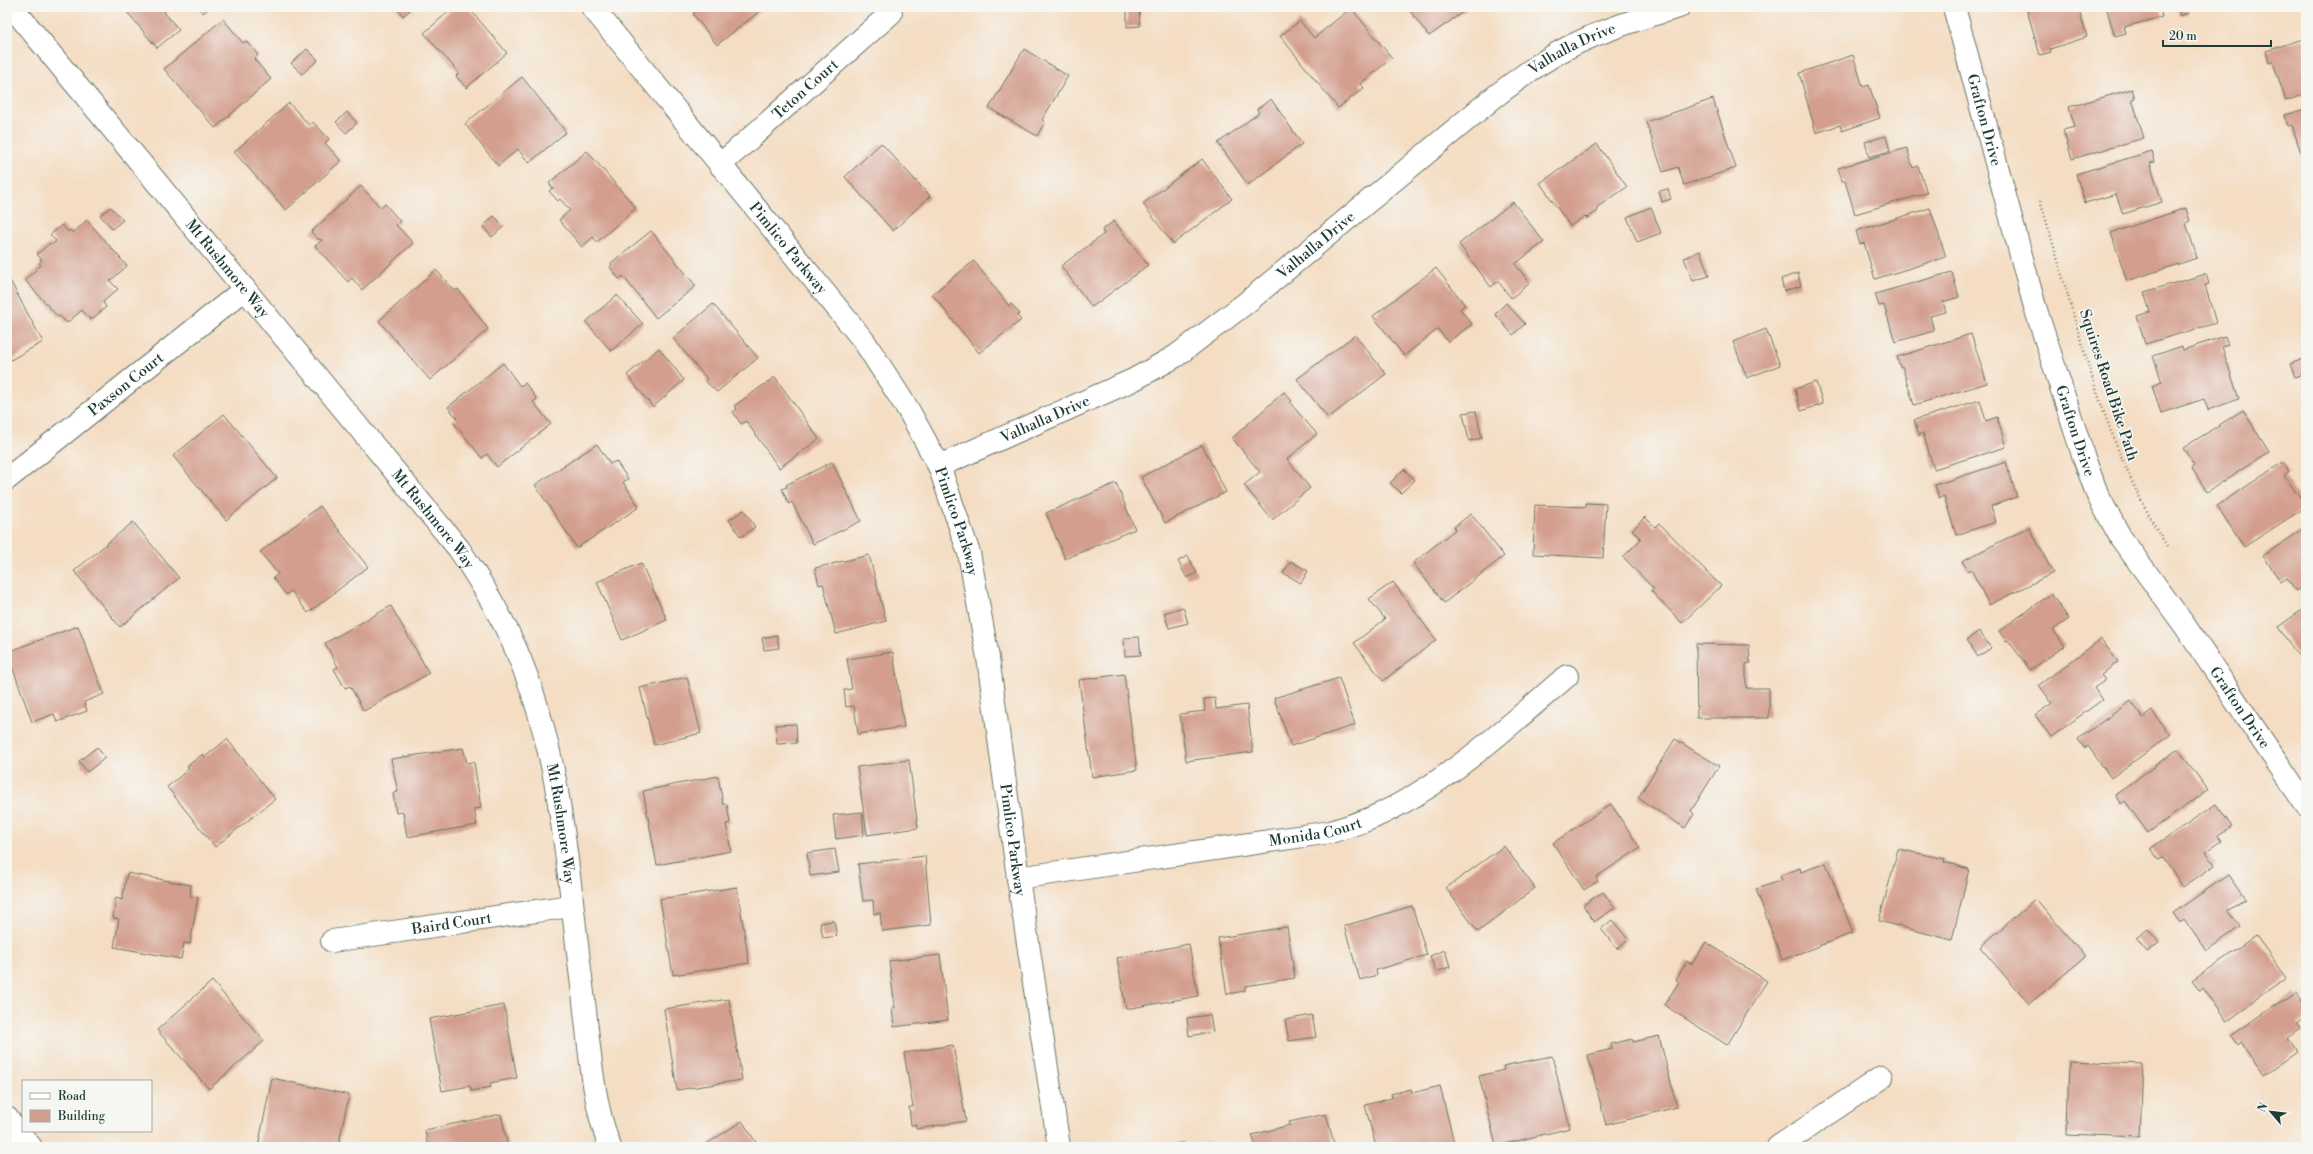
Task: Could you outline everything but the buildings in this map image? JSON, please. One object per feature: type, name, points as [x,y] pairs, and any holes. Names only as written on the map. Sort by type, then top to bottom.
[{"type":"street","name":"Mt Rushmore Way","points":[[12,7],[459,549],[484,586],[504,622],[523,665],[540,715],[557,790],[595,1086],[610,1147]]},
{"type":"street","name":"Pimlico Parkway","points":[[592,7],[864,341],[909,411],[939,466],[969,553],[988,658],[1018,878],[1059,1147]]},
{"type":"street","name":"Grafton Drive","points":[[1954,7],[2035,307],[2084,458],[2098,496],[2121,538],[2185,626],[2306,805]]},
{"type":"street","name":"Valhalla Drive","points":[[939,466],[1134,380],[1176,356],[1246,303],[1492,98],[1532,69],[1566,48],[1606,31],[1668,9]]},
{"type":"street","name":"Teton Court","points":[[720,165],[891,13]]},
{"type":"street","name":"Paxson Court","points":[[7,479],[245,289]]},
{"type":"street","name":"Monida Court","points":[[1018,878],[1331,832],[1374,818],[1415,796],[1468,759],[1567,676]]},
{"type":"street","name":"Baird Court","points":[[332,941],[571,906]]},
{"type":"street","points":[[1778,1147],[1882,1077]]},
{"type":"street","points":[[7,1118],[31,1147]]},
{"type":"path","name":"Squires Road Bike Path","points":[[2040,199],[2108,426],[2139,500],[2170,551]]}]
